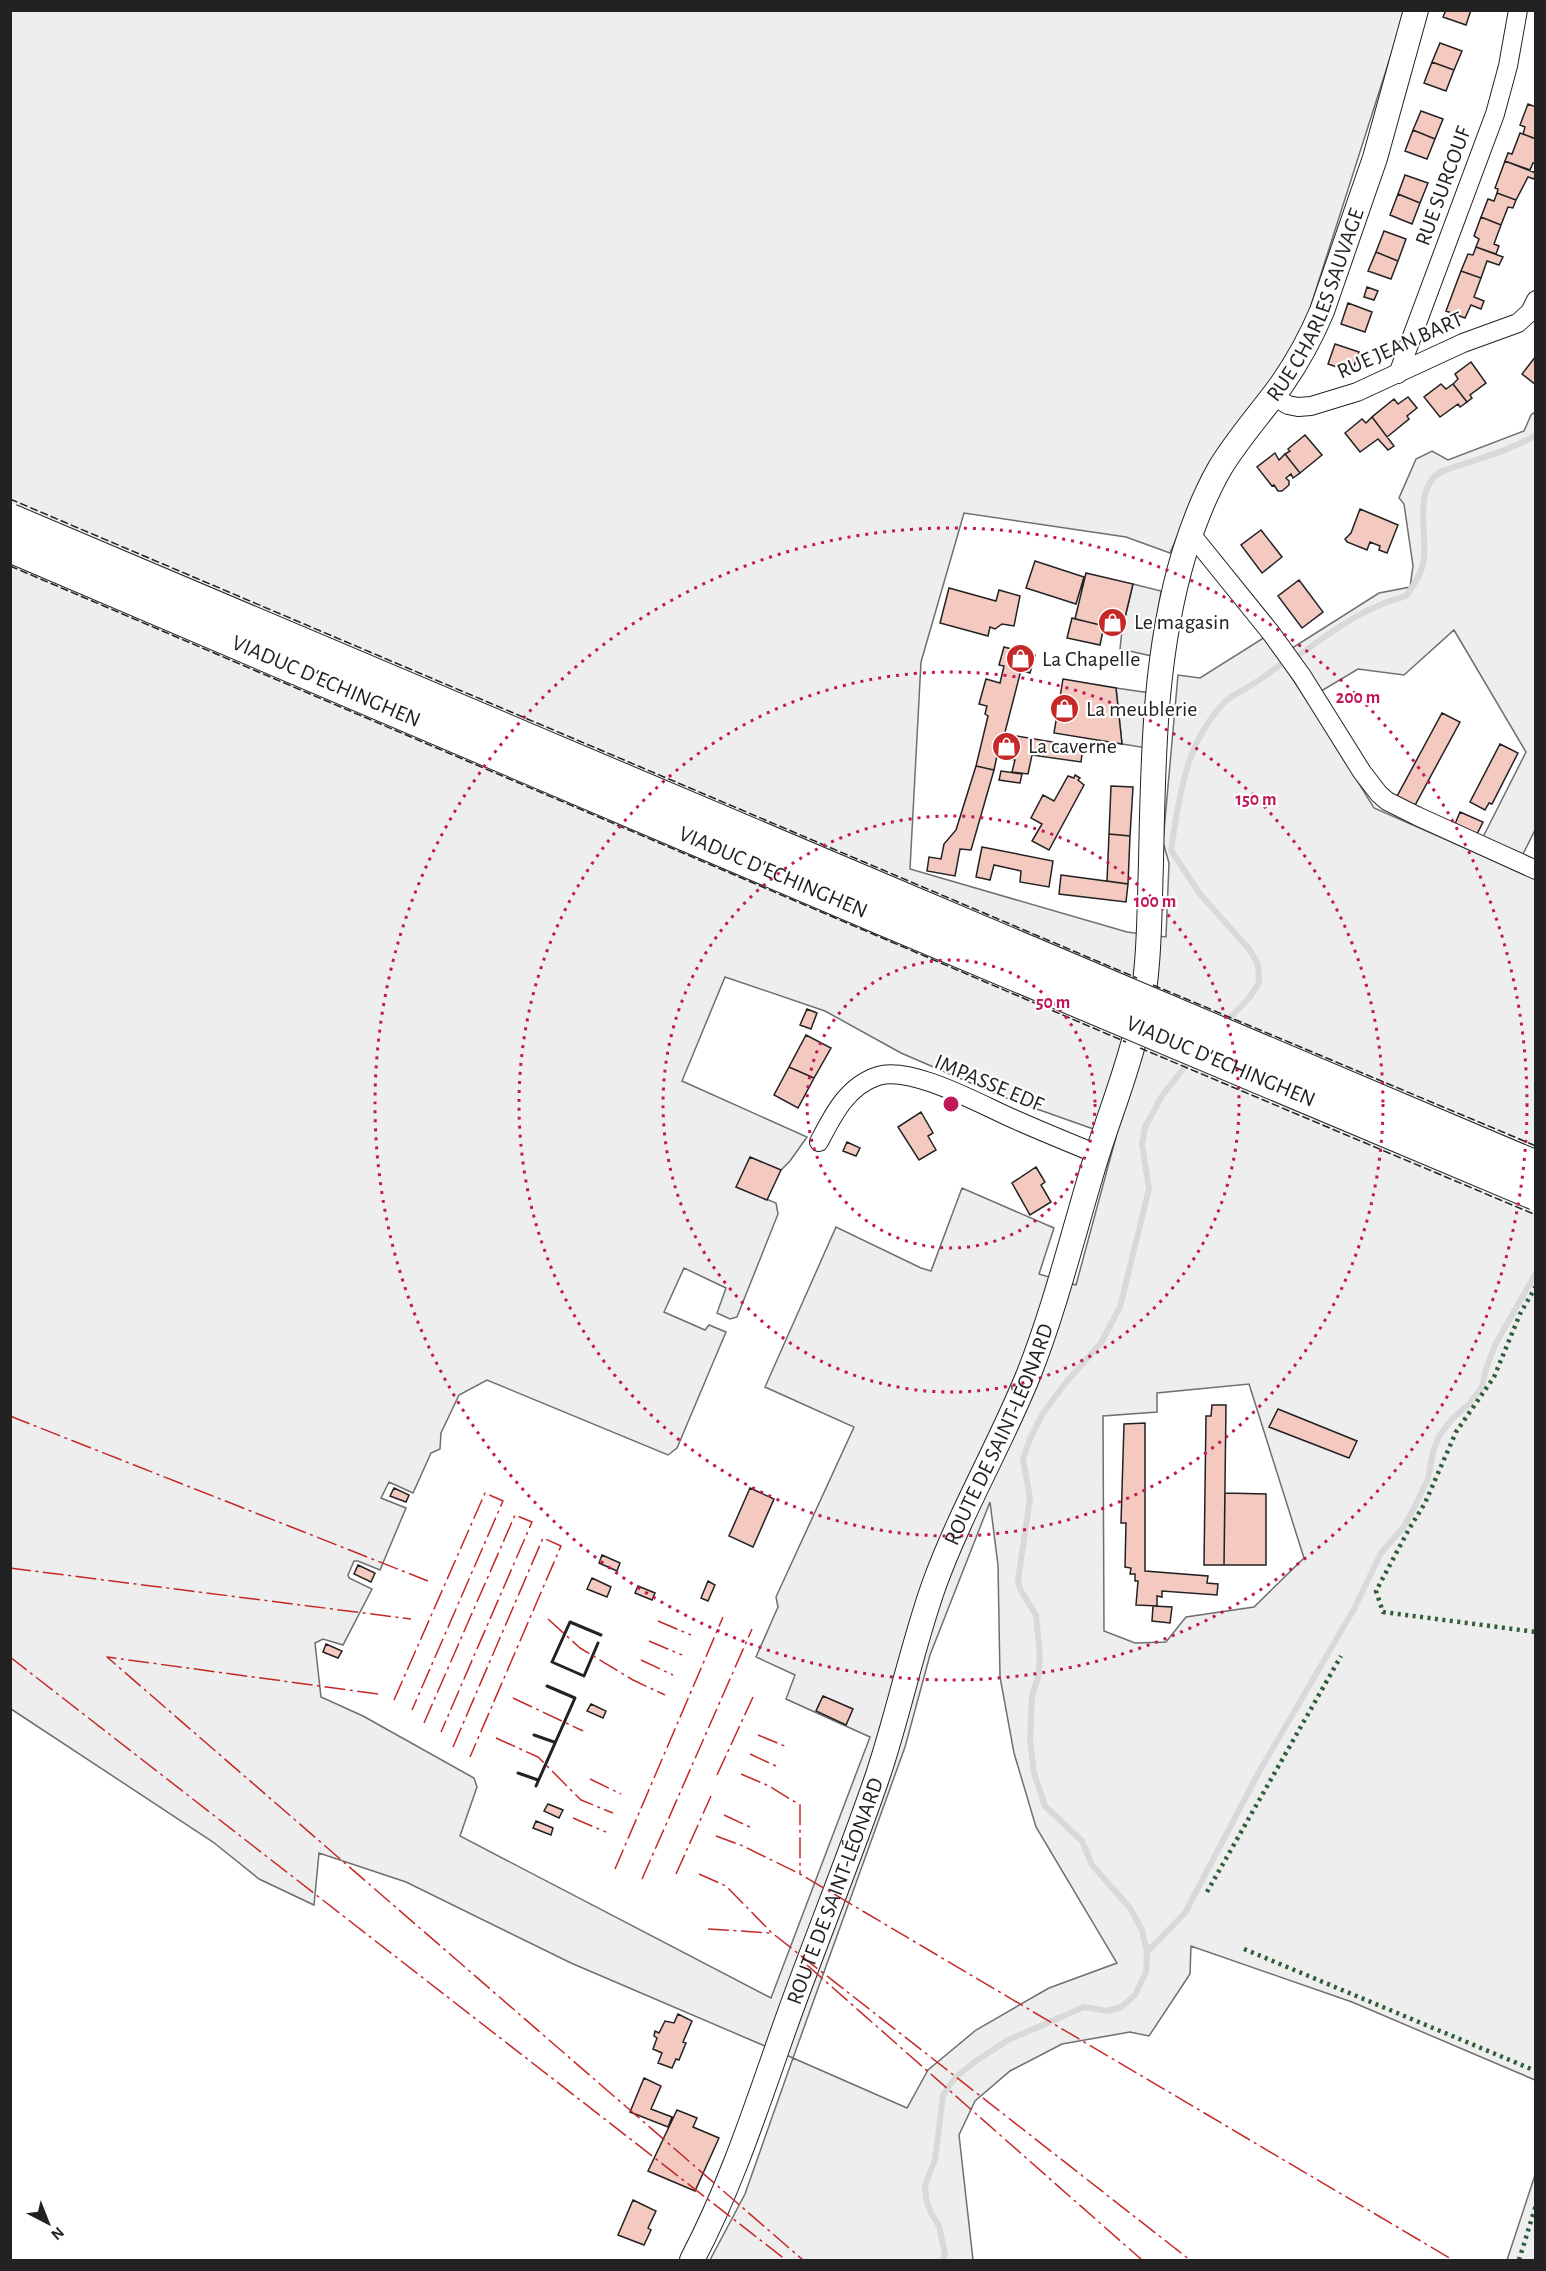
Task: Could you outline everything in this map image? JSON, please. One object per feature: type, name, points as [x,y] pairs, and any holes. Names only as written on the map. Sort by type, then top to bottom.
[{"type":"highway","name":"VIADUC D'ECHINGHEN","points":[[10,519],[1536,1167]]},
{"type":"highway","name":"VIADUC D'ECHINGHEN","points":[[10,546],[1536,1194]]},
{"type":"street","name":"RUE CHARLES SAUVAGE","points":[[1177,580],[1191,534],[1216,474],[1273,396],[1312,334],[1336,274],[1375,158],[1416,10]]},
{"type":"street","name":"RUE SURCOUF","points":[[1398,374],[1496,114],[1508,66],[1518,10]]},
{"type":"street","name":"RUE JEAN BART","points":[[1273,396],[1288,405],[1311,406],[1357,392],[1463,343],[1518,323],[1530,312],[1536,300]]},
{"type":"street","points":[[1191,534],[1253,609],[1302,676],[1362,772],[1379,794],[1387,801],[1417,816],[1536,870]]},
{"type":"street","name":"ROUTE DE SAINT-LÉONARD","points":[[692,2260],[738,2160],[803,1975],[874,1785],[923,1616],[941,1567],[1039,1349],[1097,1154],[1133,1045],[1142,1006],[1150,928],[1157,703],[1164,644],[1177,580]]},
{"type":"street","name":"IMPASSE EDF","points":[[819,1142],[834,1112],[847,1096],[863,1083],[881,1075],[908,1076],[944,1088],[1097,1154]]},
{"type":"shaded area","points":[[10,11],[1405,11],[1298,346],[1208,465],[1170,553],[1126,537],[964,513],[921,662],[910,869],[1127,932],[1166,937],[1169,863],[1163,842],[1178,675],[1200,678],[1265,637],[1374,808],[1535,879],[1535,2080],[1352,2002],[1191,1946],[1190,1974],[1149,2036],[1130,2032],[1062,2044],[1010,2071],[975,2101],[959,2135],[973,2260],[710,2260],[745,2194],[793,2058],[571,1963],[406,1882],[319,1853],[314,1905],[259,1879],[213,1842],[11,1709]],"holes":[[[725,977],[825,1011],[901,1053],[1003,1097],[1116,1137],[1076,1285],[1039,1274],[1054,1228],[962,1188],[931,1271],[836,1227],[765,1387],[854,1427],[776,1597],[778,1607],[756,1657],[795,1675],[786,1699],[870,1737],[771,1998],[460,1836],[477,1787],[474,1778],[363,1716],[321,1697],[315,1643],[323,1639],[343,1645],[372,1589],[349,1578],[348,1575],[354,1561],[380,1570],[406,1508],[381,1498],[389,1482],[413,1493],[431,1453],[440,1449],[441,1433],[459,1395],[487,1380],[668,1455],[677,1448],[726,1332],[709,1325],[705,1330],[664,1312],[684,1268],[726,1288],[717,1313],[730,1319],[737,1317],[778,1214],[776,1203],[737,1187],[781,1170],[807,1137],[682,1081]],[[1249,1384],[1304,1558],[1254,1607],[1186,1617],[1166,1642],[1135,1643],[1104,1631],[1103,1416],[1157,1412],[1157,1393]],[[990,1502],[998,1565],[1000,1677],[1014,1753],[1036,1827],[1117,1963],[1049,1988],[976,2030],[928,2070],[907,2108],[793,2058],[905,1747],[930,1655]]]},
{"type":"shaded area","points":[[1535,412],[1536,828],[1523,854],[1483,837],[1526,752],[1454,630],[1404,675],[1358,669],[1318,693],[1289,650],[1379,593],[1410,587],[1413,566],[1404,504],[1399,498],[1416,459],[1432,451],[1448,460],[1524,431],[1531,415]]},
{"type":"shaded area","points":[[1133,584],[1161,591],[1152,656],[1120,649]]},
{"type":"shaded area","points":[[1116,688],[1150,693],[1147,748],[1122,744]]},
{"type":"shaded area","points":[[1535,2175],[1535,2260],[1507,2260]]},
{"type":"building","points":[[1446,10],[1471,10],[1466,25],[1443,17]]},
{"type":"building","points":[[1440,43],[1462,51],[1454,70],[1432,62]]},
{"type":"building","points":[[1432,62],[1454,70],[1446,91],[1424,83]]},
{"type":"building","points":[[1528,104],[1536,107],[1536,139],[1523,134],[1525,127],[1520,125]]},
{"type":"building","points":[[1421,111],[1443,119],[1435,139],[1413,130]]},
{"type":"building","points":[[1413,130],[1435,139],[1427,159],[1405,151]]},
{"type":"building","points":[[1520,133],[1536,139],[1536,164],[1533,163],[1530,170],[1505,161],[1508,153],[1512,154]]},
{"type":"building","points":[[1505,161],[1536,173],[1534,179],[1528,177],[1516,200],[1497,193],[1498,189],[1495,188]]},
{"type":"building","points":[[1405,175],[1428,183],[1420,203],[1398,194]]},
{"type":"building","points":[[1497,193],[1516,200],[1513,208],[1508,207],[1501,225],[1481,217],[1488,199],[1494,201]]},
{"type":"building","points":[[1398,194],[1420,203],[1412,224],[1390,215]]},
{"type":"building","points":[[1481,217],[1501,225],[1494,244],[1499,246],[1496,254],[1476,247],[1479,239],[1474,236]]},
{"type":"building","points":[[1384,231],[1406,239],[1398,261],[1376,252]]},
{"type":"building","points":[[1476,247],[1503,257],[1499,265],[1487,261],[1481,278],[1461,271],[1468,254],[1473,255]]},
{"type":"building","points":[[1376,252],[1398,261],[1391,279],[1368,271]]},
{"type":"building","points":[[1461,271],[1481,278],[1474,297],[1484,301],[1481,309],[1471,305],[1465,318],[1446,311]]},
{"type":"building","points":[[1367,287],[1378,291],[1374,300],[1364,297]]},
{"type":"building","points":[[1348,303],[1372,312],[1365,332],[1341,324]]},
{"type":"building","points":[[1335,344],[1359,352],[1352,372],[1328,364]]},
{"type":"building","points":[[1536,356],[1536,385],[1522,374]]},
{"type":"building","points":[[1471,362],[1486,383],[1470,395],[1472,398],[1467,402],[1453,384],[1458,379],[1455,374]]},
{"type":"building","points":[[1441,384],[1446,389],[1453,384],[1467,402],[1460,407],[1458,404],[1440,417],[1424,397]]},
{"type":"building","points":[[1408,397],[1417,408],[1407,416],[1409,419],[1387,437],[1372,417],[1394,399],[1398,404]]},
{"type":"building","points":[[1372,417],[1394,446],[1388,450],[1378,439],[1360,452],[1345,433],[1362,419],[1366,423]]},
{"type":"building","points":[[1305,435],[1322,455],[1300,473],[1285,454]]},
{"type":"building","points":[[1275,453],[1279,460],[1285,454],[1300,473],[1293,478],[1291,474],[1286,478],[1289,485],[1282,491],[1272,486],[1257,467]]},
{"type":"building","points":[[1360,509],[1398,525],[1387,553],[1379,550],[1380,546],[1370,542],[1367,550],[1345,539],[1351,533]]},
{"type":"building","points":[[1261,530],[1282,557],[1262,573],[1241,545]]},
{"type":"building","points":[[1035,561],[1084,577],[1076,604],[1026,588]]},
{"type":"building","points":[[1086,573],[1133,584],[1122,630],[1075,619]]},
{"type":"building","points":[[1299,580],[1323,612],[1302,628],[1278,596]]},
{"type":"building","points":[[949,588],[996,601],[999,590],[1020,596],[1014,626],[1002,624],[995,629],[990,627],[988,636],[940,623]]},
{"type":"building","points":[[1072,618],[1104,626],[1100,645],[1067,638]]},
{"type":"building","points":[[1004,647],[1035,655],[1030,673],[1021,670],[1003,740],[1015,742],[1017,736],[1083,747],[1081,762],[1032,755],[1028,774],[1012,772],[1015,760],[997,756],[994,770],[976,766],[988,716],[985,714],[987,706],[979,704],[986,679],[1000,683],[1004,666],[999,665]]},
{"type":"building","points":[[1063,679],[1116,688],[1122,744],[1054,733]]},
{"type":"building","points":[[1442,713],[1460,722],[1413,809],[1395,800]]},
{"type":"building","points":[[1500,744],[1518,753],[1492,804],[1489,803],[1485,810],[1470,802]]},
{"type":"building","points":[[976,766],[994,770],[971,850],[960,849],[955,876],[927,871],[929,857],[941,859],[944,844],[956,830]]},
{"type":"building","points":[[1001,771],[1022,774],[1020,783],[999,780]]},
{"type":"building","points":[[1075,775],[1084,785],[1049,850],[1032,841],[1042,824],[1031,818],[1043,795],[1054,801],[1068,776],[1074,778]]},
{"type":"building","points":[[1111,786],[1133,787],[1130,836],[1109,834]]},
{"type":"building","points":[[1460,812],[1483,822],[1477,834],[1455,824]]},
{"type":"building","points":[[1109,834],[1130,836],[1128,884],[1107,881]]},
{"type":"building","points":[[982,847],[1053,861],[1049,887],[1020,882],[1021,871],[994,865],[990,880],[976,877]]},
{"type":"building","points":[[1061,875],[1128,884],[1126,902],[1059,894]]},
{"type":"building","points":[[807,1009],[817,1013],[811,1029],[800,1025]]},
{"type":"building","points":[[806,1035],[831,1048],[814,1078],[789,1067]]},
{"type":"building","points":[[789,1067],[814,1078],[798,1108],[774,1095]]},
{"type":"building","points":[[921,1112],[933,1133],[928,1136],[936,1150],[919,1160],[898,1127]]},
{"type":"building","points":[[847,1142],[860,1148],[856,1156],[843,1151]]},
{"type":"building","points":[[750,1157],[781,1170],[767,1200],[736,1187]]},
{"type":"building","points":[[1036,1167],[1045,1182],[1041,1185],[1051,1202],[1030,1215],[1012,1183]]},
{"type":"building","points":[[1212,1405],[1226,1405],[1224,1565],[1204,1565],[1206,1416],[1211,1416]]},
{"type":"building","points":[[1278,1409],[1357,1441],[1349,1458],[1269,1427]]},
{"type":"building","points":[[1145,1423],[1145,1571],[1208,1576],[1207,1583],[1218,1584],[1217,1595],[1162,1591],[1162,1597],[1157,1596],[1157,1606],[1136,1605],[1138,1581],[1135,1581],[1135,1574],[1130,1574],[1131,1568],[1125,1567],[1126,1523],[1121,1523],[1124,1424]]},
{"type":"building","points":[[394,1488],[409,1495],[406,1502],[390,1496]]},
{"type":"building","points":[[750,1488],[774,1499],[753,1547],[729,1536]]},
{"type":"building","points":[[1225,1493],[1266,1494],[1266,1565],[1224,1565]]},
{"type":"building","points":[[602,1555],[620,1563],[617,1571],[599,1563]]},
{"type":"building","points":[[358,1565],[375,1573],[371,1582],[354,1574]]},
{"type":"building","points":[[592,1578],[611,1587],[607,1597],[587,1589]]},
{"type":"building","points":[[708,1581],[715,1585],[708,1601],[701,1598]]},
{"type":"building","points":[[638,1586],[655,1593],[652,1600],[635,1593]]},
{"type":"building","points":[[1153,1606],[1172,1607],[1170,1623],[1152,1621]]},
{"type":"building","points":[[326,1644],[342,1651],[338,1658],[323,1652]]},
{"type":"building","points":[[823,1696],[853,1709],[846,1725],[816,1711]]},
{"type":"building","points":[[591,1704],[606,1711],[603,1718],[587,1711]]},
{"type":"building","points":[[548,1804],[563,1810],[559,1818],[544,1811]]},
{"type":"building","points":[[536,1821],[553,1828],[551,1835],[533,1828]]},
{"type":"building","points":[[678,2014],[692,2021],[683,2042],[686,2043],[679,2060],[676,2059],[672,2068],[658,2063],[662,2053],[653,2049],[657,2038],[654,2036],[655,2031],[659,2033],[665,2021],[674,2023]]},
{"type":"building","points":[[644,2078],[661,2086],[651,2109],[672,2117],[668,2127],[630,2112]]},
{"type":"building","points":[[677,2110],[697,2118],[693,2127],[719,2138],[695,2191],[648,2171]]},
{"type":"building","points":[[633,2200],[656,2211],[648,2228],[651,2230],[644,2245],[618,2235]]},
{"type":"waterway","points":[[1300,654],[1363,613],[1406,596],[1423,564],[1424,500],[1432,479],[1441,472],[1502,451],[1536,435]]},
{"type":"waterway","points":[[1224,1024],[1249,998],[1259,983],[1258,964],[1249,949],[1200,894],[1171,850],[1174,830],[1186,772],[1200,736],[1210,720],[1229,699],[1280,665]]},
{"type":"waterway","points":[[943,2260],[945,2254],[939,2226],[926,2199],[925,2185],[935,2160],[943,2095],[956,2077],[1008,2040],[1084,2007],[1107,2011],[1121,2007],[1135,1995],[1146,1972],[1147,1952],[1142,1930],[1130,1908],[1092,1865],[1082,1841],[1045,1806],[1034,1773],[1030,1741],[1032,1696],[1038,1677],[1040,1656],[1036,1615],[1021,1591],[1018,1581],[1030,1498],[1023,1459],[1043,1413],[1067,1381],[1101,1343],[1120,1307],[1149,1189],[1142,1144],[1145,1127],[1162,1096],[1190,1060]]},
{"type":"waterway","points":[[1147,1952],[1185,1913],[1259,1772],[1354,1609],[1381,1553],[1403,1528],[1413,1510],[1428,1479],[1433,1452],[1439,1436],[1482,1387],[1495,1345],[1536,1273]]},
{"type":"hedge","points":[[1536,1286],[1520,1314],[1494,1377],[1456,1432],[1425,1503],[1376,1591],[1383,1612],[1536,1632]]},
{"type":"hedge","points":[[1207,1892],[1341,1656]]},
{"type":"hedge","points":[[1244,1949],[1536,2071]]},
{"type":"hedge","points":[[1519,2260],[1536,2205]]},
{"type":"fence","points":[[10,499],[1137,978]]},
{"type":"fence","points":[[10,566],[1126,1042]]},
{"type":"fence","points":[[1153,985],[1536,1146]]},
{"type":"fence","points":[[1140,1048],[1536,1215]]},
{"type":"wall","points":[[598,1643],[584,1676],[552,1662],[570,1622],[601,1635]]},
{"type":"wall","points":[[536,1786],[575,1698],[547,1686]]},
{"type":"wall","points":[[534,1735],[554,1742]]},
{"type":"wall","points":[[518,1773],[538,1780]]},
{"type":"power","points":[[10,1416],[428,1581]]},
{"type":"power","points":[[394,1700],[485,1493],[503,1501],[412,1710]]},
{"type":"power","points":[[424,1723],[515,1515],[532,1522],[441,1732]]},
{"type":"power","points":[[453,1747],[543,1538],[561,1546],[470,1757]]},
{"type":"power","points":[[10,1568],[411,1619]]},
{"type":"power","points":[[615,1869],[723,1617]]},
{"type":"power","points":[[548,1619],[580,1648],[633,1680],[665,1695]]},
{"type":"power","points":[[658,1621],[691,1635]]},
{"type":"power","points":[[642,1879],[752,1629]]},
{"type":"power","points":[[649,1641],[682,1655]]},
{"type":"power","points":[[10,1657],[786,2260]]},
{"type":"power","points":[[378,1694],[107,1657],[803,2260]]},
{"type":"power","points":[[641,1660],[673,1675]]},
{"type":"power","points":[[717,1775],[753,1697]]},
{"type":"power","points":[[513,1698],[583,1731]]},
{"type":"power","points":[[758,1735],[787,1747]]},
{"type":"power","points":[[496,1738],[538,1757],[581,1800],[613,1813]]},
{"type":"power","points":[[750,1754],[778,1767]]},
{"type":"power","points":[[741,1774],[769,1786],[800,1805],[800,1874]]},
{"type":"power","points":[[590,1779],[621,1794]]},
{"type":"power","points":[[676,1874],[711,1796]]},
{"type":"power","points":[[724,1815],[752,1828]]},
{"type":"power","points":[[573,1818],[606,1832]]},
{"type":"power","points":[[716,1836],[743,1846],[800,1874],[1453,2260]]},
{"type":"power","points":[[699,1874],[726,1886],[772,1933],[1190,2260]]},
{"type":"power","points":[[708,1929],[771,1933]]},
{"type":"power","points":[[807,1965],[1142,2260]]},
{"type":"place","name":"Le magasin","points":[[1113,622]]},
{"type":"place","name":"La Chapelle","points":[[1021,659]]},
{"type":"place","name":"La meublerie","points":[[1065,709]]},
{"type":"place","name":"La caverne","points":[[1007,746]]}]
